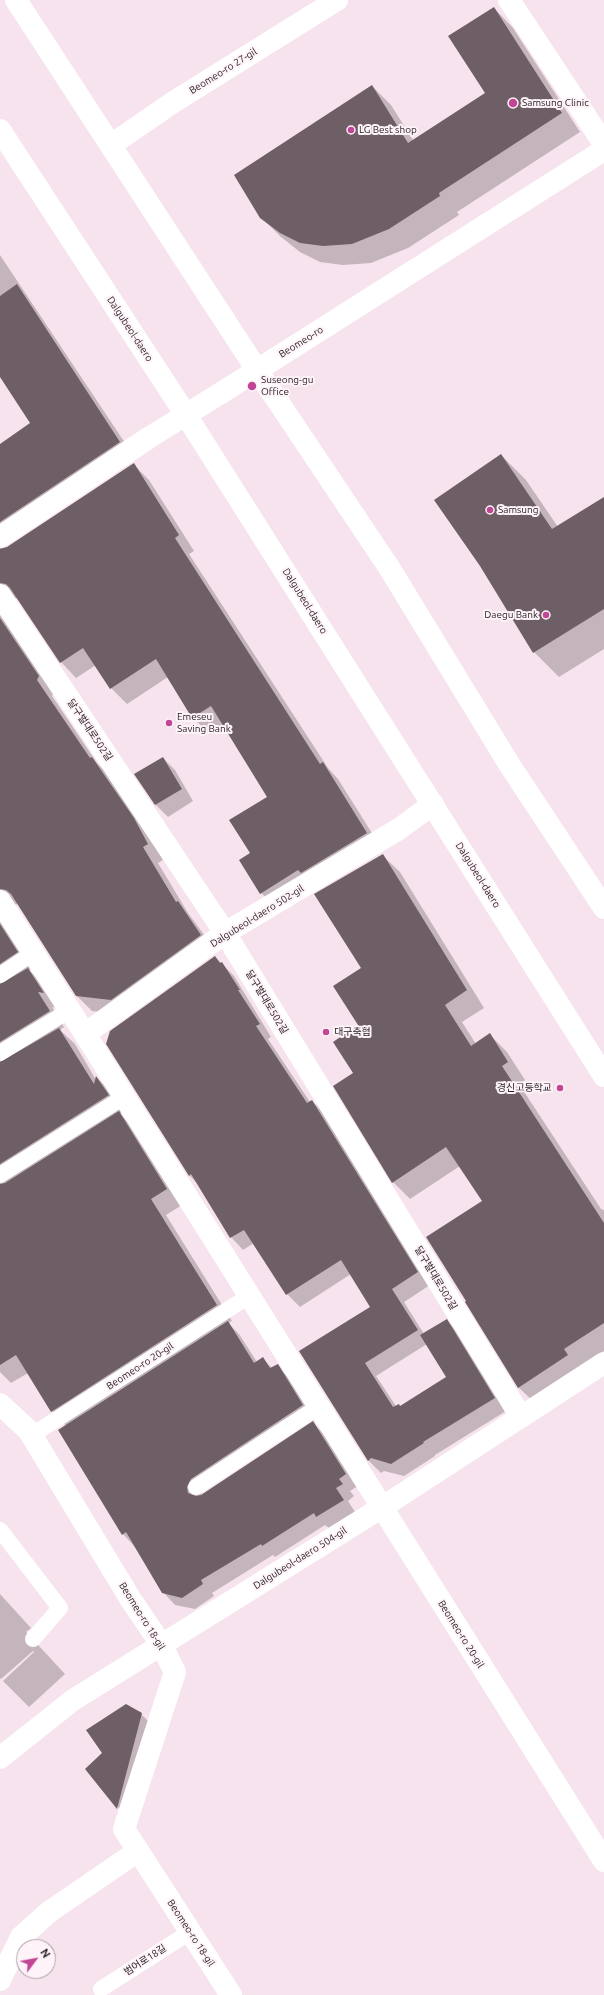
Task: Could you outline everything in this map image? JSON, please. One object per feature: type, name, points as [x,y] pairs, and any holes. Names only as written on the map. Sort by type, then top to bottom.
[{"type":"street","points":[[16,0],[257,370],[390,569],[509,764],[604,908]]},
{"type":"street","name":"Beomeo-ro 27-gil","points":[[111,145],[172,103],[337,0]]},
{"type":"street","points":[[509,0],[604,144]]},
{"type":"street","name":"Dalgubeol-daero","points":[[0,130],[186,415],[604,1076]]},
{"type":"street","name":"Beomeo-ro","points":[[0,538],[186,415],[604,150]]},
{"type":"street","name":"달구벌대로502길","points":[[0,595],[225,933],[521,1417]]},
{"type":"street","name":"Dalgubeol-daero 502-gil","points":[[85,1034],[225,933],[399,829],[433,804]]},
{"type":"street","name":"Beomeo-ro 20-gil","points":[[0,901],[70,1010],[381,1508],[604,1861]]},
{"type":"street","name":"Dalgubeol-daero 504-gil","points":[[0,1758],[73,1700],[381,1508],[604,1363]]},
{"type":"street","name":"Beomeo-ro 18-gil","points":[[0,1404],[5,1406],[32,1435],[131,1600],[161,1644],[175,1672],[124,1829],[231,1995]]},
{"type":"street","points":[[0,1980],[21,1938],[49,1912],[138,1851]]},
{"type":"lane","points":[[0,975],[33,953]]},
{"type":"lane","points":[[0,1053],[70,1010]]},
{"type":"lane","points":[[0,1175],[124,1097]]},
{"type":"lane","name":"Beomeo-ro 20-gil","points":[[32,1435],[249,1296]]},
{"type":"lane","points":[[196,1487],[318,1407]]},
{"type":"lane","points":[[0,1530],[60,1608],[33,1639]]},
{"type":"lane","name":"범어로18길","points":[[101,1989],[190,1932]]},
{"type":"building","name":"LG Best shop","points":[[494,7],[562,113],[439,193],[440,196],[389,229],[352,244],[323,246],[300,243],[280,233],[260,218],[234,175],[372,85],[408,143],[485,93],[448,36]]},
{"type":"building","points":[[17,284],[120,442],[0,522],[0,444],[30,423],[0,377],[0,296]]},
{"type":"building","points":[[501,454],[552,529],[604,497],[604,609],[533,653],[480,566],[434,500]]},
{"type":"building","points":[[134,463],[179,535],[175,538],[320,764],[323,762],[367,833],[301,873],[298,870],[260,894],[239,860],[250,853],[229,820],[267,797],[211,706],[192,718],[156,659],[110,689],[83,648],[60,663],[10,588],[6,584],[0,583],[0,549],[7,547]]},
{"type":"building","points":[[0,618],[39,676],[37,680],[90,758],[92,757],[134,818],[148,844],[143,847],[176,902],[178,901],[201,935],[111,1000],[76,996],[11,894],[6,890],[0,889]]},
{"type":"building","points":[[163,757],[182,789],[155,805],[134,774]]},
{"type":"building","points":[[383,854],[467,990],[445,1005],[471,1046],[490,1033],[508,1062],[502,1066],[604,1223],[604,1323],[564,1349],[568,1355],[518,1388],[426,1237],[482,1201],[446,1147],[392,1183],[333,1086],[353,1073],[333,1042],[358,1025],[333,986],[361,968],[314,894]]},
{"type":"building","points":[[0,924],[18,952],[0,964]]},
{"type":"building","points":[[215,956],[220,963],[222,962],[240,990],[238,990],[260,1024],[256,1026],[307,1103],[312,1100],[418,1272],[392,1289],[418,1330],[365,1363],[393,1407],[399,1404],[400,1406],[446,1377],[420,1335],[447,1319],[495,1398],[423,1442],[424,1443],[391,1464],[371,1458],[368,1461],[299,1351],[370,1307],[341,1260],[286,1295],[244,1230],[230,1238],[191,1174],[189,1176],[106,1044],[110,1031]]},
{"type":"building","points":[[28,968],[44,993],[38,992],[50,1011],[0,1042],[0,984]]},
{"type":"building","points":[[59,1028],[94,1084],[96,1076],[109,1095],[0,1164],[0,1062]]},
{"type":"building","points":[[119,1111],[167,1189],[151,1199],[217,1305],[51,1412],[16,1355],[0,1365],[0,1184],[5,1183]]},
{"type":"building","points":[[228,1321],[254,1363],[263,1357],[270,1368],[278,1364],[303,1405],[191,1479],[187,1487],[188,1493],[196,1496],[201,1495],[313,1421],[346,1474],[339,1479],[343,1484],[336,1488],[344,1500],[316,1517],[314,1513],[262,1546],[261,1544],[201,1580],[203,1584],[182,1598],[162,1593],[126,1532],[122,1535],[58,1430]]},
{"type":"building","points":[[126,1704],[142,1713],[117,1809],[85,1769],[102,1753],[86,1730]]},
{"type":"place","name":"Samsung Clinic","points":[[513,103]]},
{"type":"place","name":"LG Best shop","points":[[351,130]]},
{"type":"place","name":"Suseong-gu Office","points":[[252,386]]},
{"type":"place","name":"Samsung","points":[[490,510]]},
{"type":"place","name":"Daegu Bank","points":[[546,615]]},
{"type":"place","name":"Emeseu Saving Bank","points":[[169,723]]},
{"type":"place","name":"대구축협","points":[[326,1032]]},
{"type":"place","name":"경신고등학교","points":[[560,1088]]}]
